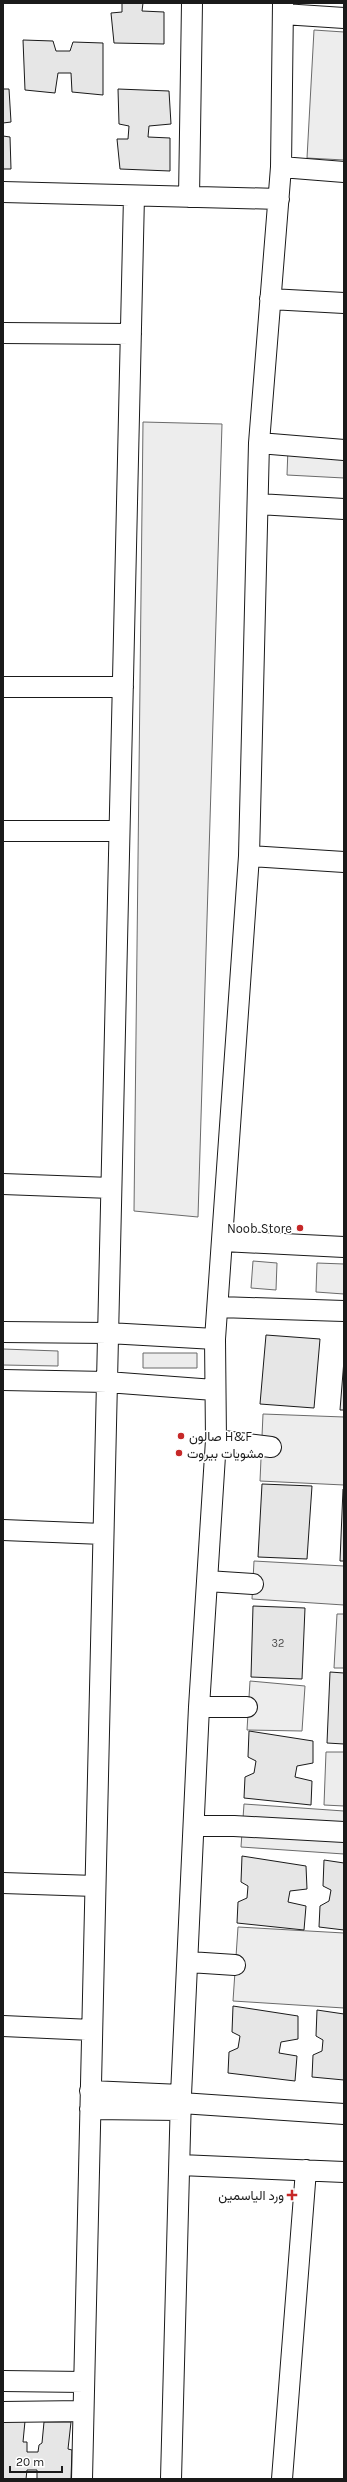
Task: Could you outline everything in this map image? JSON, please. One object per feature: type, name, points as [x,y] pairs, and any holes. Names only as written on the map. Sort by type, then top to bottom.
[{"type":"street","points":[[189,197],[192,3]]},
{"type":"street","points":[[171,2479],[181,2103],[199,1707],[216,1440],[214,1390],[215,1339],[219,1307],[249,856],[259,443],[281,167],[283,9],[344,18]]},
{"type":"street","points":[[281,167],[344,172]]},
{"type":"street","points":[[3,192],[279,199]]},
{"type":"street","points":[[82,2479],[134,196]]},
{"type":"street","points":[[270,299],[344,303]]},
{"type":"street","points":[[3,333],[131,334]]},
{"type":"street","points":[[259,443],[344,450]]},
{"type":"street","points":[[258,504],[344,509]]},
{"type":"street","points":[[3,687],[123,687]]},
{"type":"street","points":[[3,831],[119,831]]},
{"type":"street","points":[[249,856],[344,862]]},
{"type":"street","points":[[3,1184],[111,1188]]},
{"type":"street","points":[[223,1241],[344,1247]]},
{"type":"street","points":[[219,1307],[344,1311]]},
{"type":"street","points":[[3,1332],[108,1333],[215,1339]]},
{"type":"street","points":[[3,1380],[107,1382],[214,1390]]},
{"type":"street","points":[[216,1440],[271,1447]]},
{"type":"street","points":[[3,1530],[103,1534]]},
{"type":"street","points":[[207,1581],[253,1584]]},
{"type":"street","points":[[199,1707],[247,1707]]},
{"type":"street","points":[[194,1826],[234,1826],[344,1832]]},
{"type":"street","points":[[3,1883],[95,1886]]},
{"type":"street","points":[[188,1962],[235,1965]]},
{"type":"street","points":[[3,2026],[92,2030]]},
{"type":"street","points":[[90,2100],[181,2103],[344,2114]]},
{"type":"street","points":[[180,2165],[344,2172]]},
{"type":"street","points":[[282,2479],[306,2170]]},
{"type":"street","points":[[3,2381],[84,2382]]},
{"type":"street","points":[[3,2412],[83,2411]]},
{"type":"shaded area","points":[[314,30],[344,32],[344,160],[307,158]]},
{"type":"shaded area","points":[[143,422],[222,424],[198,1217],[134,1211]]},
{"type":"shaded area","points":[[288,448],[344,451],[344,478],[287,475]]},
{"type":"shaded area","points":[[253,1261],[277,1263],[276,1290],[251,1288]]},
{"type":"shaded area","points":[[317,1263],[344,1264],[344,1294],[316,1292]]},
{"type":"shaded area","points":[[3,1349],[58,1351],[58,1366],[3,1365]]},
{"type":"shaded area","points":[[143,1353],[197,1353],[197,1368],[143,1368]]},
{"type":"shaded area","points":[[263,1414],[344,1417],[344,1485],[260,1481]]},
{"type":"shaded area","points":[[254,1561],[344,1566],[344,1605],[252,1599]]},
{"type":"shaded area","points":[[337,1614],[344,1614],[344,1668],[334,1668]]},
{"type":"shaded area","points":[[250,1681],[305,1686],[302,1731],[247,1730]]},
{"type":"shaded area","points":[[326,1752],[344,1752],[344,1806],[324,1805]]},
{"type":"shaded area","points":[[244,1804],[344,1811],[344,1854],[241,1847]]},
{"type":"shaded area","points":[[238,1927],[344,1933],[344,2008],[233,2001]]},
{"type":"building","points":[[122,3],[143,3],[142,11],[164,12],[164,44],[114,43],[111,13],[122,12]]},
{"type":"building","points":[[23,40],[53,41],[56,51],[70,51],[73,42],[103,43],[103,95],[72,92],[71,73],[58,73],[55,93],[25,90]]},
{"type":"building","points":[[3,89],[9,89],[11,122],[3,123]]},
{"type":"building","points":[[118,89],[169,91],[171,124],[149,126],[148,137],[170,138],[170,171],[120,169],[117,139],[128,139],[129,126],[119,124]]},
{"type":"building","points":[[3,136],[10,137],[11,169],[3,169]]},
{"type":"building","points":[[266,1335],[320,1339],[314,1408],[260,1404]]},
{"type":"building","points":[[344,1360],[344,1410],[340,1410]]},
{"type":"building","points":[[262,1484],[312,1486],[307,1559],[258,1557]]},
{"type":"building","points":[[343,1489],[344,1561],[340,1561]]},
{"type":"building","points":[[253,1606],[305,1608],[302,1679],[251,1677]]},
{"type":"building","points":[[330,1672],[344,1673],[344,1744],[327,1743]]},
{"type":"building","points":[[249,1731],[313,1741],[313,1763],[297,1766],[295,1777],[312,1781],[311,1805],[244,1798],[245,1777],[254,1773],[256,1761],[248,1757]]},
{"type":"building","points":[[242,1856],[306,1866],[307,1889],[290,1891],[288,1902],[306,1906],[304,1930],[237,1923],[238,1902],[247,1898],[248,1886],[241,1882]]},
{"type":"building","points":[[324,1860],[344,1863],[344,1930],[319,1927],[320,1906],[329,1901],[331,1890],[323,1886]]},
{"type":"building","points":[[233,2006],[298,2016],[298,2039],[281,2042],[279,2053],[297,2056],[295,2081],[228,2073],[229,2052],[238,2048],[240,2036],[232,2032]]},
{"type":"building","points":[[317,2010],[344,2014],[344,2080],[312,2077],[313,2055],[322,2051],[323,2040],[316,2036]]},
{"type":"building","points":[[3,2420],[25,2421],[23,2442],[27,2442],[27,2452],[38,2452],[39,2445],[42,2443],[44,2422],[71,2422],[68,2449],[72,2450],[71,2479],[37,2479],[37,2470],[27,2470],[26,2479],[3,2479]]},
{"type":"place","name":"Noob Store","points":[[300,1228]]},
{"type":"place","name":"صالون H&F","points":[[181,1436]]},
{"type":"place","name":"مشويات بيروت","points":[[179,1453]]},
{"type":"place","name":"ورد الياسمين","points":[[292,2195]]}]
